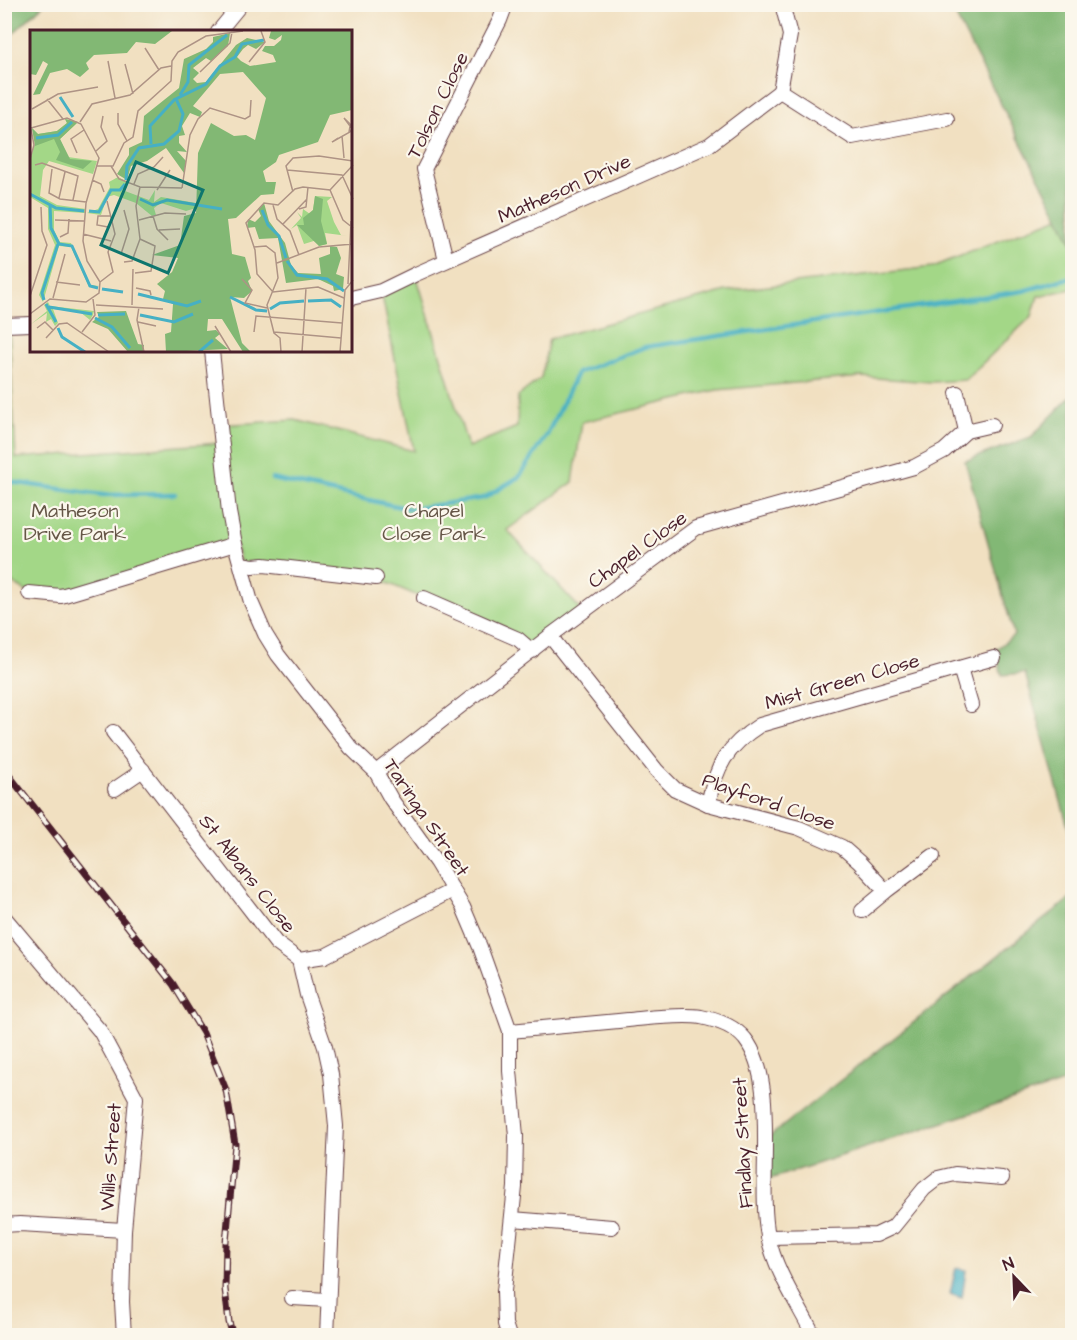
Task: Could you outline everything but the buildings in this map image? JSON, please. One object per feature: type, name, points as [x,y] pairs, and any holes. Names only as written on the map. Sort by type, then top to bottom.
[{"type":"street","points":[[220,30],[241,4]]},
{"type":"street","name":"Tolson Close","points":[[447,260],[424,169],[506,4]]},
{"type":"street","points":[[782,4],[790,35],[780,91],[852,137],[948,119]]},
{"type":"street","name":"Matheson Drive","points":[[352,298],[381,291],[709,145],[780,91]]},
{"type":"street","points":[[4,325],[30,324]]},
{"type":"street","name":"Taringa Street","points":[[212,352],[229,512],[235,544],[251,602],[265,634],[278,655],[351,748],[376,772],[391,799],[436,862],[453,890],[480,947],[510,1031],[510,1071],[516,1136],[512,1219],[504,1291],[505,1324],[509,1335]]},
{"type":"street","points":[[957,393],[966,431]]},
{"type":"street","name":"Chapel Close","points":[[376,772],[550,636],[696,528],[914,467],[944,451],[966,431],[992,424]]},
{"type":"street","points":[[29,592],[61,596],[235,544]]},
{"type":"street","points":[[241,564],[376,578]]},
{"type":"street","points":[[424,598],[518,639],[532,651]]},
{"type":"street","name":"Playford Close","points":[[550,636],[657,771],[675,789],[708,804],[799,828],[842,847],[886,891]]},
{"type":"street","name":"Mist Green Close","points":[[708,804],[714,778],[725,758],[741,737],[760,725],[994,658]]},
{"type":"street","points":[[960,668],[971,705]]},
{"type":"street","name":"St Albans Close","points":[[113,732],[276,943],[300,960],[307,995],[325,1047],[334,1096],[336,1126],[327,1335]]},
{"type":"street","points":[[115,789],[143,770]]},
{"type":"street","points":[[862,911],[933,856]]},
{"type":"street","points":[[300,960],[325,956],[453,890]]},
{"type":"street","name":"Wills Street","points":[[4,917],[100,1031],[136,1098],[124,1230],[122,1302],[124,1335]]},
{"type":"street","name":"Findlay Street","points":[[510,1031],[654,1018],[701,1017],[729,1026],[745,1039],[756,1058],[764,1085],[764,1210],[768,1238],[776,1262],[814,1335]]},
{"type":"street","points":[[768,1238],[876,1235],[892,1227],[924,1188],[938,1178],[955,1174],[1002,1178]]},
{"type":"street","points":[[512,1219],[612,1227]]},
{"type":"street","points":[[4,1225],[124,1230]]},
{"type":"street","points":[[292,1298],[328,1300]]},
{"type":"green space","points":[[5,4],[43,4],[43,5],[5,41]]},
{"type":"green space","points":[[950,5],[1072,5],[1072,243],[1059,217]]},
{"type":"green space","name":"Chapel Close Park","points":[[1059,217],[1072,243],[1072,289],[1038,296],[1032,316],[965,380],[932,382],[861,377],[717,390],[582,422],[573,482],[507,530],[583,612],[532,651],[518,639],[376,578],[241,564],[235,544],[61,596],[29,593],[5,579],[4,328],[9,328],[16,458],[221,443],[220,425],[295,420],[414,451],[381,291],[416,274],[468,447],[517,427],[518,396],[541,378],[549,339],[726,291],[933,267]]},
{"type":"green space","points":[[1072,395],[1072,841],[1025,673],[1002,675],[995,650],[1014,635],[965,461],[1031,437]]},
{"type":"green space","points":[[1072,897],[1072,1080],[764,1181],[764,1141]]},
{"type":"water","points":[[956,1268],[966,1270],[962,1298],[950,1294]]},
{"type":"waterway","points":[[272,479],[410,509],[484,498],[519,477],[547,435],[577,373],[645,347],[1023,291],[1072,277]]},
{"type":"waterway","points":[[4,481],[103,495],[175,494]]},
{"type":"railway","points":[[4,769],[173,984],[203,1033],[226,1090],[235,1144],[226,1242],[225,1289],[233,1336]]},
{"type":"park label","name":"Matheson Drive Park","points":[[75,522]]}]
